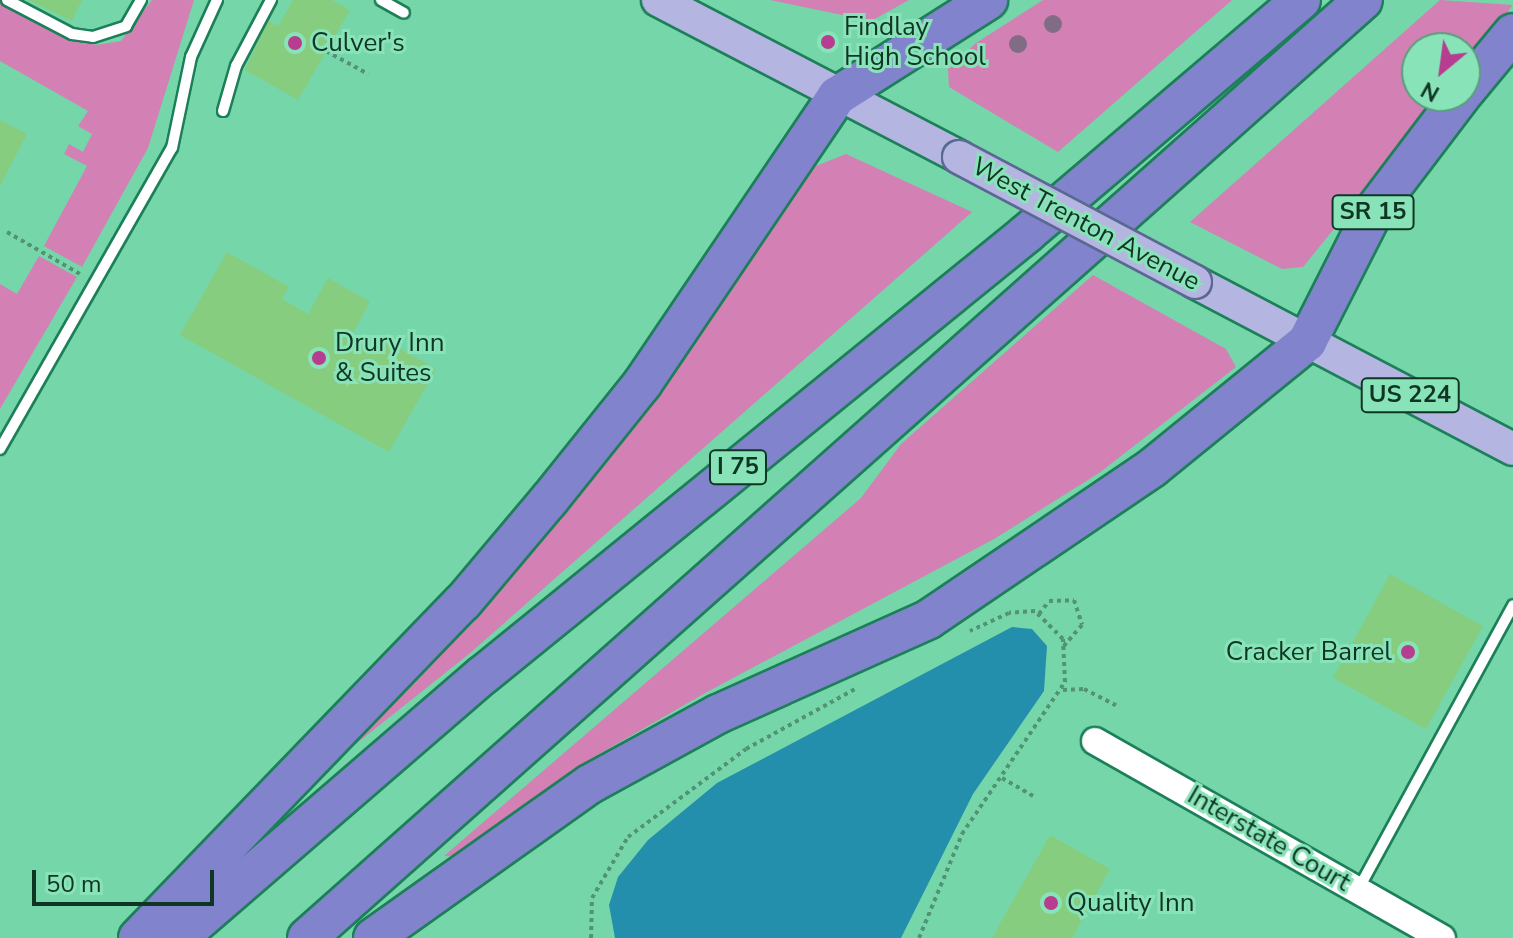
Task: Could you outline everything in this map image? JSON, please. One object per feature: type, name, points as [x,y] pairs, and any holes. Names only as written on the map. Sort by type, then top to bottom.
[{"type":"highway","points":[[138,938],[463,602],[549,500],[642,384],[837,96],[988,0]]},
{"type":"highway","name":"I 75","points":[[178,938],[483,675],[1026,234],[1301,0]]},
{"type":"highway","name":"I 75","points":[[307,938],[1363,0]]},
{"type":"highway","name":"SR 15","points":[[1481,72],[1513,33]]},
{"type":"highway","name":"SR 15","points":[[1307,342],[1373,212],[1449,112]]},
{"type":"highway","points":[[373,938],[646,751],[995,581],[1152,468],[1307,342]]},
{"type":"main road","name":"West Trenton Avenue","points":[[658,0],[1513,449]]},
{"type":"street","name":"Interstate Court","points":[[1095,741],[1442,938]]},
{"type":"lane","points":[[7,0],[72,34],[93,37],[126,26],[141,0]]},
{"type":"lane","points":[[0,449],[172,148],[191,57],[217,0]]},
{"type":"lane","points":[[223,111],[236,66],[271,0]]},
{"type":"lane","points":[[381,0],[404,13]]},
{"type":"lane","points":[[1358,890],[1513,605]]},
{"type":"path","points":[[326,51],[368,74]]},
{"type":"path","points":[[7,232],[73,269]]},
{"type":"path","points":[[919,938],[953,852],[1063,690],[1064,646],[1082,625],[1074,600],[1049,601],[1039,614]]},
{"type":"path","points":[[954,639],[1009,613],[1039,614]]},
{"type":"path","points":[[1039,614],[1064,646]]},
{"type":"path","points":[[591,938],[592,898],[628,837],[746,749],[858,688]]},
{"type":"path","points":[[1063,690],[1084,689],[1116,705]]},
{"type":"path","points":[[1002,778],[1033,796]]},
{"type":"shaded area","points":[[0,0],[1513,0],[1513,938],[0,938]]},
{"type":"shaded area","points":[[0,0],[96,45],[121,41],[152,0],[194,0],[148,148],[82,267],[44,246],[87,166],[64,154],[69,144],[83,152],[92,134],[78,126],[88,111],[0,61]]},
{"type":"shaded area","points":[[770,0],[909,0],[871,21]]},
{"type":"shaded area","points":[[1043,0],[1232,0],[1058,152],[949,87],[948,69],[976,43]]},
{"type":"shaded area","points":[[1440,0],[1513,5],[1481,46],[1481,32],[1404,32]]},
{"type":"shaded area","points":[[1401,35],[1401,112],[1429,112],[1303,267],[1282,269],[1190,222]]},
{"type":"shaded area","points":[[846,154],[972,212],[469,654],[347,751],[561,516],[816,166]]},
{"type":"shaded area","points":[[39,256],[77,277],[0,409],[0,284],[17,294]]},
{"type":"shaded area","points":[[1093,275],[1226,349],[1236,367],[1099,473],[994,539],[707,692],[601,753],[455,856],[444,856],[861,498],[901,444]]},
{"type":"water","points":[[1012,627],[1032,629],[1047,646],[1044,691],[973,794],[901,938],[615,938],[609,905],[618,877],[648,840],[717,783]]},
{"type":"building","points":[[28,0],[82,0],[72,21]]},
{"type":"building","name":"Culver's","points":[[293,0],[332,0],[350,10],[298,100],[245,70],[268,20],[278,26]]},
{"type":"building","points":[[0,120],[27,134],[0,186]]},
{"type":"building","name":"Drury Inn & Suites","points":[[227,252],[289,287],[282,299],[308,314],[328,278],[370,302],[350,338],[369,347],[376,335],[436,369],[389,452],[180,335]]},
{"type":"building","name":"Cracker Barrel","points":[[1390,574],[1483,626],[1426,729],[1333,678]]},
{"type":"building","name":"Quality Inn","points":[[1050,835],[1110,869],[1072,938],[992,938]]},
{"type":"place","name":"Findlay High School","points":[[828,42]]},
{"type":"place","name":"Culver's","points":[[295,43]]},
{"type":"place","name":"Drury Inn & Suites","points":[[319,358]]},
{"type":"place","name":"Cracker Barrel","points":[[1408,652]]},
{"type":"place","name":"Quality Inn","points":[[1051,903]]}]
